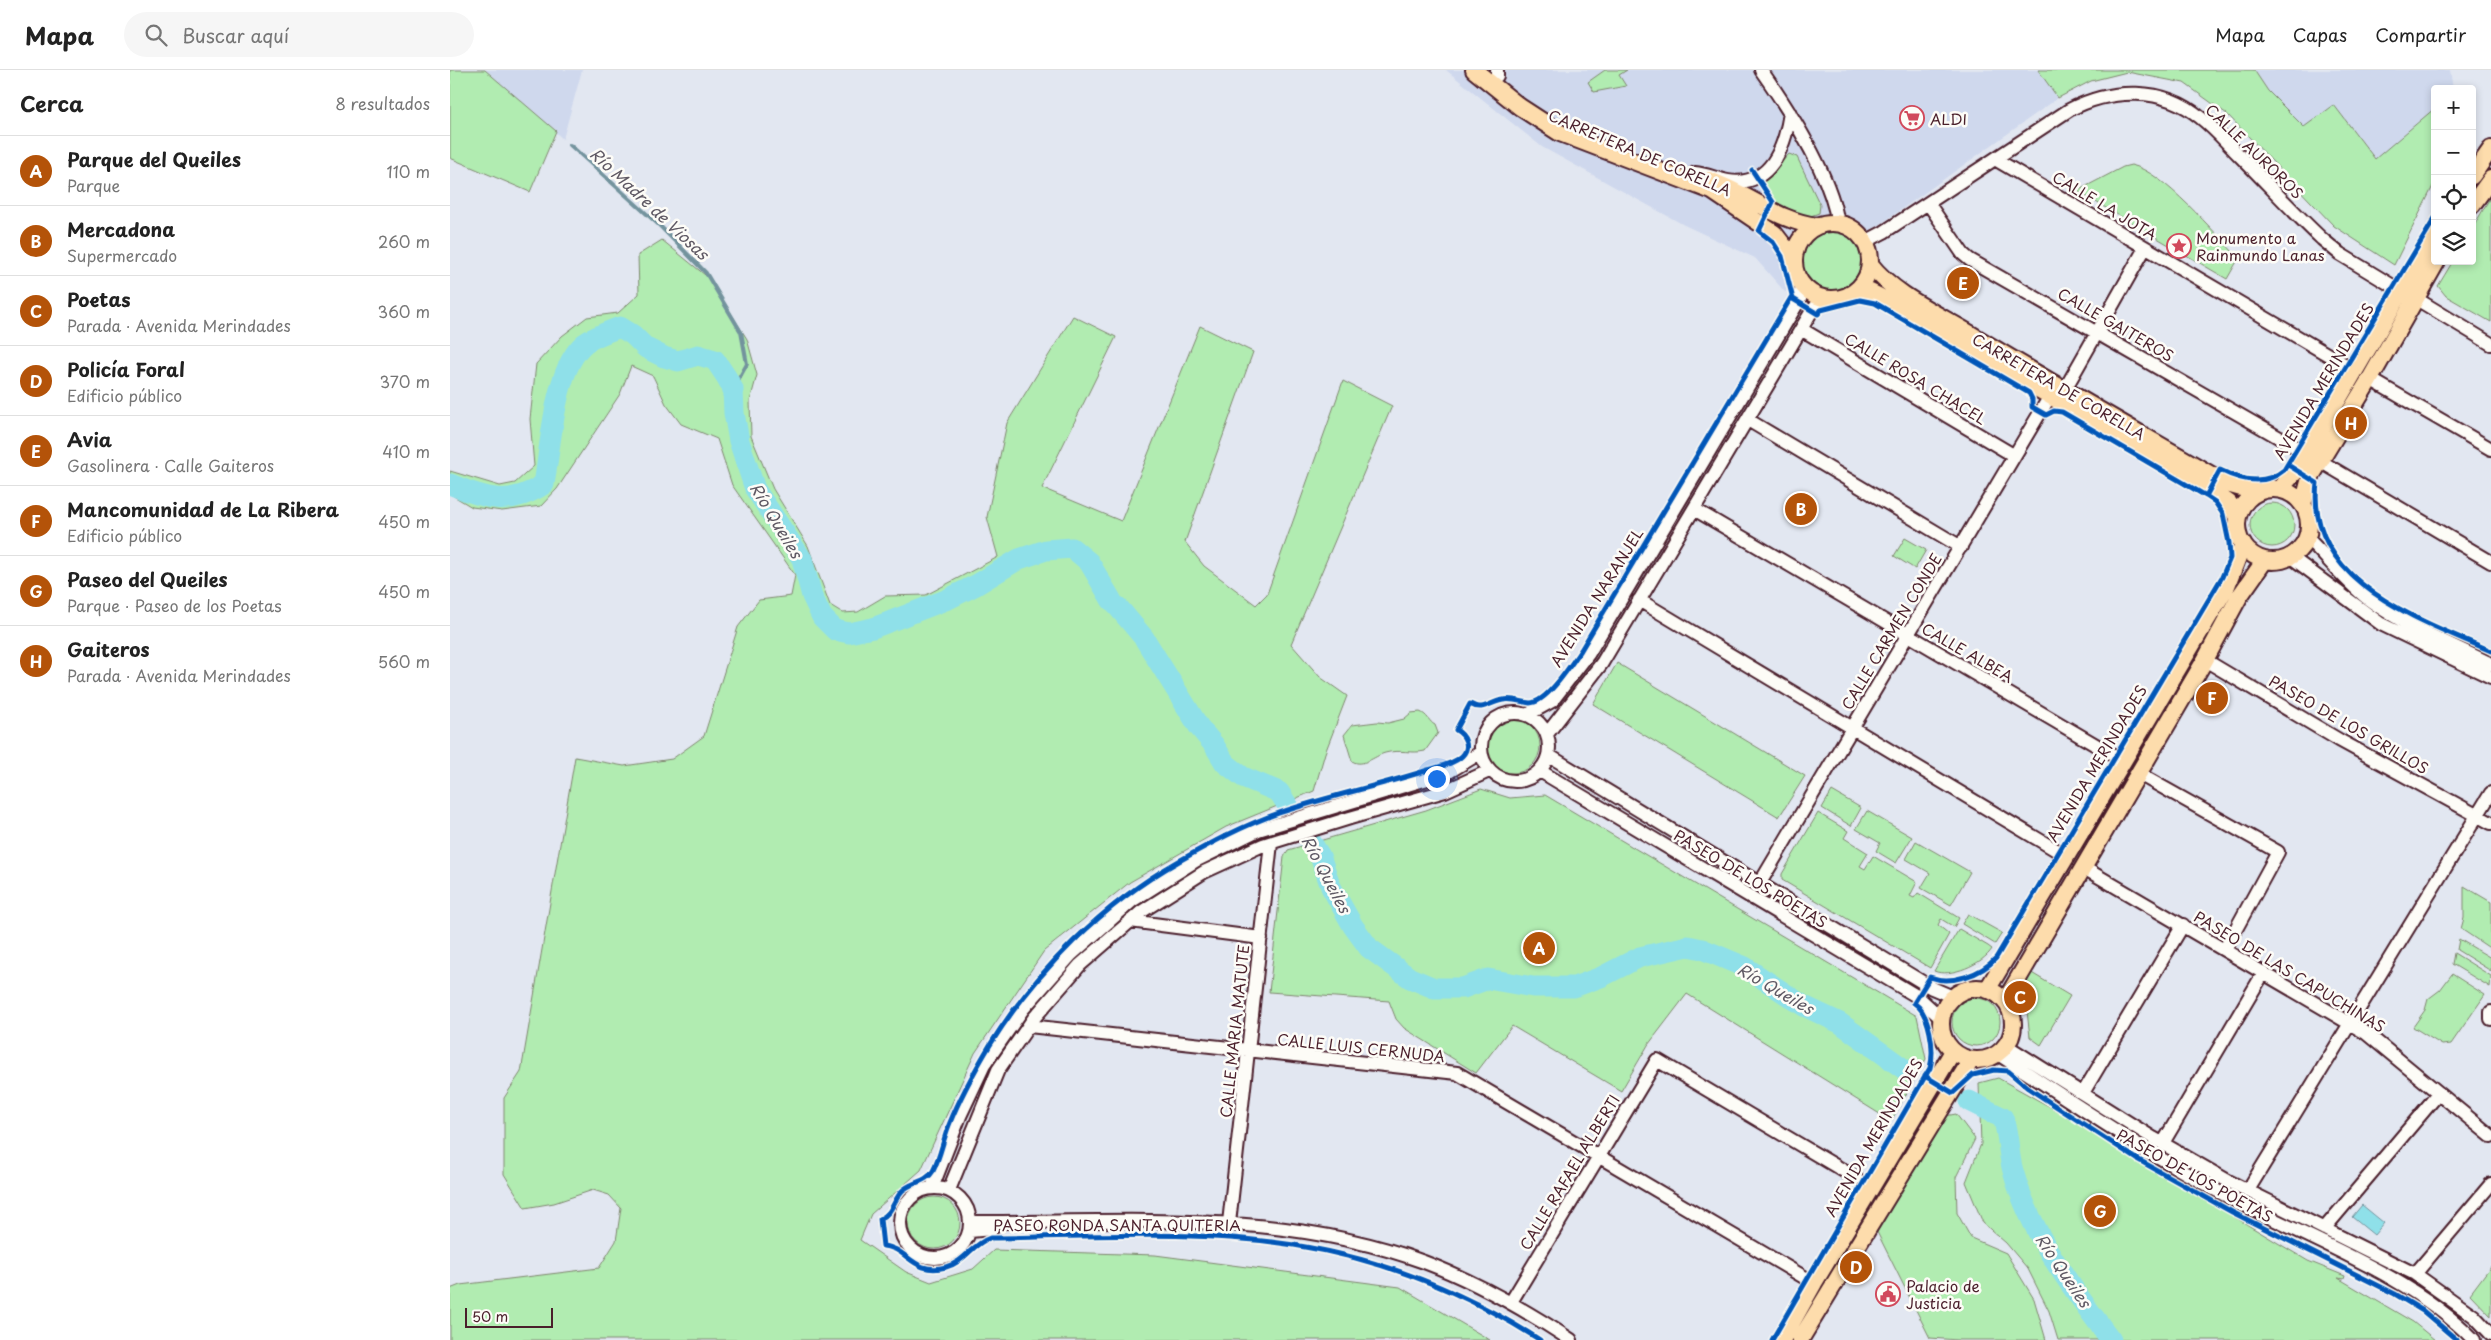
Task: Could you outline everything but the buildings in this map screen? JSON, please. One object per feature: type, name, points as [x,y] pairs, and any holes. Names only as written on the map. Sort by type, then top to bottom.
[{"type":"main road","name":"CARRETERA DE CORELLA","points":[[1474,70],[1520,107],[1560,133],[1712,191],[1774,233],[1794,259]]},
{"type":"main road","name":"CARRETERA DE CORELLA","points":[[1495,72],[1555,120],[1694,173],[1738,193],[1769,211],[1804,225],[1816,226]]},
{"type":"main road","points":[[2473,175],[2491,149]]},
{"type":"main road","points":[[2476,200],[2491,179]]},
{"type":"main road","points":[[1838,224],[1852,228],[1865,242],[1870,252],[1867,278],[1857,291],[1837,300],[1822,298],[1811,293],[1802,284],[1796,271],[1794,259],[1799,242],[1816,226],[1838,224]]},
{"type":"main road","name":"AVENIDA MERINDADES","points":[[2280,489],[2297,470],[2313,457],[2370,380],[2431,243]]},
{"type":"main road","name":"CARRETERA DE CORELLA","points":[[1870,264],[1884,279],[1916,301],[2216,492],[2228,503],[2238,517]]},
{"type":"main road","name":"AVENIDA MERINDADES","points":[[2303,504],[2313,457],[2354,370],[2408,295],[2434,265]]},
{"type":"main road","name":"CARRETERA DE CORELLA","points":[[1857,291],[1870,292],[1880,297],[2228,484],[2256,492]]},
{"type":"main road","points":[[2264,489],[2280,489],[2293,494],[2303,504],[2308,514],[2310,526],[2307,538],[2301,549],[2291,557],[2278,561],[2265,560],[2256,557],[2243,544],[2237,531],[2238,517],[2244,502],[2256,492],[2264,489]]},
{"type":"main road","name":"AVENIDA MERINDADES","points":[[1987,990],[2226,588],[2236,567],[2243,544]]},
{"type":"main road","points":[[2005,1001],[2139,774],[2239,597],[2265,560]]},
{"type":"main road","points":[[1975,988],[1987,990],[2005,1001],[2011,1011],[2014,1023],[2012,1035],[2002,1050],[1989,1059],[1971,1060],[1953,1051],[1946,1042],[1942,1030],[1942,1019],[1946,1007],[1953,997],[1975,988]]},
{"type":"main road","name":"AVENIDA MERINDADES","points":[[1782,1340],[1953,1051]]},
{"type":"main road","points":[[1800,1340],[1971,1060]]},
{"type":"street","points":[[1761,70],[1790,113],[1829,193],[1838,224]]},
{"type":"street","name":"CALLE AUROROS","points":[[1865,242],[2069,110],[2089,100],[2124,93],[2151,95],[2173,101],[2200,117],[2322,239],[2340,254],[2491,344]]},
{"type":"street","points":[[1694,173],[1741,182],[1762,173],[1771,166],[1784,145],[1790,113]]},
{"type":"street","name":"CALLE LA JOTA","points":[[1994,159],[2354,370]]},
{"type":"street","name":"CALLE GAITEROS","points":[[1928,202],[1963,254],[2491,562]]},
{"type":"street","name":"CALLE CARMEN CONDE","points":[[1760,883],[1961,547],[2013,455],[2058,393],[2097,332],[2145,248]]},
{"type":"street","name":"AVENIDA NARANJEL","points":[[1527,715],[1552,701],[1589,653],[1800,299],[1802,284]]},
{"type":"street","points":[[1546,734],[1602,663],[1801,329],[1822,298]]},
{"type":"street","name":"CALLE ROSA CHACEL","points":[[1801,329],[2013,455]]},
{"type":"street","points":[[2370,380],[2491,449]]},
{"type":"street","points":[[1748,420],[1961,547]]},
{"type":"street","name":"CALLE ALBEA","points":[[1694,508],[2123,762]]},
{"type":"street","points":[[2307,538],[2343,577],[2371,602],[2396,618],[2488,661]]},
{"type":"street","points":[[2291,557],[2381,624],[2491,677]]},
{"type":"street","points":[[1639,600],[2066,856]]},
{"type":"street","name":"PASEO DE LOS GRILLOS","points":[[2205,660],[2339,740],[2491,823]]},
{"type":"street","points":[[1514,712],[1527,715],[1536,719],[1546,734],[1549,745],[1548,756],[1540,771],[1531,778],[1514,781],[1498,778],[1489,770],[1480,753],[1483,733],[1490,722],[1501,715],[1514,712]]},
{"type":"street","points":[[932,1188],[960,1116],[984,1065],[1023,1009],[1071,955],[1132,901],[1197,860],[1258,830],[1447,773],[1480,753]]},
{"type":"street","name":"PASEO DE LOS POETAS","points":[[1548,756],[1932,988],[1953,997]]},
{"type":"street","points":[[949,1190],[998,1070],[1029,1026],[1080,965],[1141,912],[1204,872],[1271,843],[1330,824],[1445,792],[1489,770]]},
{"type":"street","name":"PASEO DE LOS POETAS","points":[[1540,771],[1918,997],[1942,1019]]},
{"type":"street","points":[[2139,774],[2278,852],[2225,949]]},
{"type":"street","points":[[2248,1190],[2491,793]]},
{"type":"street","name":"CALLE MARIA MATUTE","points":[[1229,1223],[1271,843]]},
{"type":"street","name":"PASEO DE LAS CAPUCHINAS","points":[[2084,868],[2225,949],[2370,1036],[2491,1136]]},
{"type":"street","points":[[1130,921],[1261,938]]},
{"type":"street","points":[[2083,1093],[2183,925]]},
{"type":"street","points":[[2163,1143],[2264,972]]},
{"type":"street","points":[[2491,1012],[2491,1020]]},
{"type":"street","name":"CALLE LUIS CERNUDA","points":[[1029,1026],[1248,1052],[1457,1073],[1814,1283]]},
{"type":"street","name":"PASEO DE LOS POETAS","points":[[2002,1050],[2083,1093],[2163,1143],[2248,1190],[2415,1274],[2474,1316],[2491,1334]]},
{"type":"street","name":"PASEO DE LOS POETAS","points":[[2002,1050],[2138,1146],[2223,1194],[2392,1279],[2457,1323],[2474,1340]]},
{"type":"street","name":"CALLE RAFAEL ALBERTI","points":[[1511,1302],[1657,1060],[1856,1178]]},
{"type":"street","points":[[2324,1229],[2439,1093]]},
{"type":"street","points":[[2415,1274],[2491,1184]]},
{"type":"street","points":[[932,1188],[949,1190],[960,1198],[968,1209],[970,1226],[964,1243],[956,1252],[942,1258],[926,1257],[913,1250],[903,1238],[900,1222],[905,1205],[916,1193],[932,1188]]},
{"type":"street","name":"PASEO RONDA SANTA QUITERIA","points":[[970,1226],[1229,1223],[1286,1229],[1368,1245],[1424,1262],[1511,1302],[1571,1340]]},
{"type":"street","name":"PASEO RONDA SANTA QUITERIA","points":[[970,1226],[1221,1229],[1318,1239],[1367,1250],[1432,1272],[1476,1291],[1521,1314],[1561,1340]]},
{"type":"shaded area","points":[[485,70],[582,70],[563,139]]},
{"type":"shaded area","points":[[1446,70],[2038,70],[2058,98],[1785,292],[1755,258],[1684,225],[1542,147]]},
{"type":"shaded area","points":[[2254,70],[2450,70],[2452,85],[2431,85],[2431,111],[2375,159],[2334,105],[2304,128],[2268,91]]},
{"type":"green space","points":[[450,70],[485,70],[556,131],[530,192],[450,158]]},
{"type":"green space","points":[[1605,70],[1627,70],[1619,75],[1626,86],[1594,92],[1588,82]]},
{"type":"green space","points":[[2038,70],[2254,70],[2268,91],[2304,127],[2334,105],[2375,159],[2431,111],[2431,190],[2394,265],[2334,226],[2227,114],[2184,83],[2127,72],[2091,81],[2058,98]]},
{"type":"green space","points":[[1789,154],[1797,157],[1820,205],[1819,213],[1808,217],[1802,216],[1775,201],[1763,183]]},
{"type":"green space","points":[[2131,165],[2144,170],[2173,191],[2239,258],[2227,279],[2077,191],[2123,167]]},
{"type":"green space","points":[[2491,196],[2491,322],[2446,296],[2438,286],[2451,265],[2476,265],[2476,222]]},
{"type":"green space","points":[[1832,232],[1848,237],[1856,245],[1861,261],[1856,277],[1848,285],[1832,290],[1816,285],[1808,277],[1803,261],[1808,245],[1816,237]]},
{"type":"green space","points":[[662,240],[710,279],[747,339],[757,375],[750,401],[751,436],[773,489],[808,546],[830,605],[843,613],[858,612],[885,596],[926,595],[998,557],[987,517],[1007,423],[1073,316],[1116,337],[1042,488],[1121,521],[1200,326],[1253,352],[1185,542],[1204,566],[1256,605],[1267,594],[1343,381],[1392,406],[1291,644],[1320,677],[1347,696],[1325,753],[1314,791],[1226,827],[1130,882],[1044,951],[975,1053],[921,1170],[871,1214],[860,1240],[906,1272],[931,1282],[973,1269],[994,1250],[1155,1255],[1400,1287],[1490,1340],[450,1340],[450,1289],[460,1285],[599,1268],[616,1241],[621,1208],[609,1195],[593,1190],[554,1203],[525,1208],[504,1174],[504,1098],[521,1072],[575,757],[624,766],[672,759],[704,736],[738,627],[759,600],[791,596],[795,575],[732,485],[717,439],[681,424],[666,404],[653,376],[631,366],[620,394],[557,489],[541,506],[502,511],[472,507],[450,494],[450,471],[500,486],[515,483],[534,466],[530,419],[536,364],[562,336],[587,317],[618,313],[639,294],[638,255]]},
{"type":"green space","points":[[2272,503],[2284,507],[2290,513],[2294,525],[2290,537],[2284,543],[2272,547],[2260,543],[2254,537],[2250,525],[2254,513],[2260,507]]},
{"type":"green space","points":[[1905,538],[1926,550],[1915,569],[1894,556]]},
{"type":"green space","points":[[1617,663],[1805,776],[1779,817],[1593,704]]},
{"type":"green space","points":[[1420,712],[1435,725],[1438,733],[1425,751],[1390,752],[1360,763],[1352,761],[1344,735],[1352,725],[1377,722],[1388,723],[1404,719],[1411,713]]},
{"type":"green space","points":[[1513,719],[1523,721],[1532,727],[1538,736],[1540,746],[1538,756],[1532,765],[1523,771],[1513,773],[1503,771],[1494,765],[1488,756],[1486,746],[1488,736],[1494,727],[1503,721]]},
{"type":"green space","points":[[1481,789],[1510,798],[1545,795],[1917,1016],[1926,1059],[1891,1121],[1687,994],[1648,1045],[1621,1091],[1512,1026],[1476,1073],[1404,1028],[1396,1019],[1389,1001],[1269,992],[1284,857],[1288,850],[1426,810]]},
{"type":"green space","points":[[1832,791],[1861,808],[1851,826],[1822,808]]},
{"type":"green space","points":[[1867,811],[1912,837],[1896,863],[1876,851],[1880,843],[1856,829]]},
{"type":"green space","points":[[1818,813],[1848,831],[1844,838],[1868,853],[1860,866],[1865,869],[1873,856],[1917,882],[1910,896],[1914,898],[1918,893],[1959,918],[1954,927],[1941,919],[1938,925],[1949,934],[1930,968],[1782,880],[1782,874]]},
{"type":"green space","points":[[1916,841],[1970,872],[1951,905],[1921,888],[1930,873],[1906,859]]},
{"type":"green space","points":[[2464,886],[2491,902],[2491,949],[2461,929],[2464,918]]},
{"type":"green space","points":[[1968,914],[2002,933],[1995,944],[1962,924]]},
{"type":"green space","points":[[1959,929],[1992,949],[1988,955],[1966,968],[1949,973],[1934,971]]},
{"type":"green space","points":[[2459,939],[2491,958],[2491,971],[2457,950]]},
{"type":"green space","points":[[2454,953],[2491,976],[2490,987],[2452,964]]},
{"type":"green space","points":[[2030,972],[2070,996],[2041,1045],[2030,1037],[2024,985]]},
{"type":"green space","points":[[2452,974],[2485,995],[2451,1044],[2442,1045],[2413,1027],[2425,1010],[2428,999],[2440,990]]},
{"type":"green space","points":[[1971,998],[1981,998],[1993,1005],[2000,1017],[2000,1027],[1993,1039],[1981,1046],[1971,1046],[1963,1042],[1956,1035],[1952,1027],[1952,1017],[1956,1009],[1963,1002]]},
{"type":"green space","points":[[1998,1078],[2052,1108],[2308,1261],[2345,1276],[2344,1279],[2338,1278],[2413,1322],[2435,1340],[2058,1340],[2049,1311],[2028,1269],[2006,1243],[1983,1223],[1966,1182],[1981,1144],[1979,1083]]},
{"type":"green space","points":[[1956,1114],[1975,1139],[1956,1177],[1957,1213],[1971,1238],[2006,1253],[2034,1299],[2046,1340],[1958,1340],[1930,1338],[1877,1232],[1945,1116]]},
{"type":"green space","points":[[929,1197],[939,1197],[949,1201],[956,1208],[960,1223],[956,1238],[949,1245],[939,1249],[929,1249],[919,1245],[912,1238],[908,1228],[908,1218],[912,1208],[919,1201]]},
{"type":"green space","points":[[2491,1266],[2491,1316],[2470,1294]]},
{"type":"water","points":[[2362,1205],[2384,1223],[2374,1235],[2352,1217]]},
{"type":"waterway","name":"Río Madre de Viosas","points":[[570,145],[659,225],[706,273],[741,332],[747,364],[733,389]]},
{"type":"waterway","name":"Río Queiles","points":[[450,484],[475,494],[497,498],[520,496],[544,484],[552,429],[566,370],[585,343],[620,327],[633,335],[646,348],[664,357],[678,361],[698,355],[715,360],[733,389],[734,413],[739,441],[755,489],[802,559],[812,596],[822,617],[835,630],[849,633],[873,628],[948,599],[976,585],[1019,559],[1046,550],[1072,548],[1089,562],[1112,601]]},
{"type":"waterway","name":"Río Queiles","points":[[1118,607],[1144,638],[1199,727],[1214,745],[1225,763],[1243,777],[1279,792],[1320,856],[1331,887],[1353,926],[1369,948],[1410,978],[1434,988],[1463,988],[1488,979],[1533,987],[1574,987],[1601,977],[1640,957],[1688,946],[1702,949],[1745,967],[1804,1006],[1840,1023],[1904,1069]]},
{"type":"waterway","name":"Río Queiles","points":[[1969,1101],[2003,1118],[2013,1171],[2030,1217],[2054,1260],[2111,1340]]},
{"type":"cycle path","points":[[1752,170],[1773,202],[1759,231],[1773,242],[1782,256],[1793,299],[1818,314],[1821,310],[1860,300],[1875,303],[2029,393],[2032,399],[2032,407],[2046,415],[2054,411],[2062,412],[2206,496]]},
{"type":"cycle path","points":[[1772,1340],[1930,1068],[1932,1052],[1930,1032],[1924,1015],[1914,1003],[1930,977],[1947,980],[1965,977],[1974,974],[1996,958],[2222,577],[2230,558],[2229,543],[2223,514],[2215,502],[2206,496],[2220,470],[2237,477],[2253,480],[2269,478],[2284,470],[2434,220]]},
{"type":"cycle path","points":[[1540,1340],[1482,1307],[1422,1280],[1359,1259],[1327,1251],[1256,1240],[1180,1235],[990,1238],[978,1244],[953,1265],[935,1269],[918,1265],[898,1251],[883,1246],[880,1219],[888,1214],[902,1191],[927,1178],[933,1171],[949,1125],[968,1084],[990,1045],[1028,991],[1073,941],[1124,897],[1179,861],[1253,823],[1297,807],[1410,776],[1455,761],[1465,753],[1466,742],[1456,730],[1470,704],[1483,707],[1498,701],[1507,700],[1530,703],[1544,697],[1551,690],[1581,650],[1792,296]]},
{"type":"cycle path","points":[[2288,465],[2317,483],[2318,517],[2329,547],[2348,571],[2372,592],[2401,610],[2491,651]]},
{"type":"cycle path","points":[[1925,1076],[1953,1093],[1973,1075],[1994,1070],[2008,1071],[2028,1088],[2137,1159],[2232,1212],[2395,1294],[2423,1311],[2457,1340]]},
{"type":"place","name":"ALDI","points":[[1912,118]]},
{"type":"place","name":"Monumento a Rainmundo Lanas","points":[[2179,246]]},
{"type":"place","name":"Avia","points":[[1963,283]]},
{"type":"place","name":"Gaiteros","points":[[2351,423]]},
{"type":"place","name":"Mercadona","points":[[1801,509]]},
{"type":"place","name":"Mancomunidad de La Ribera","points":[[2212,698]]},
{"type":"place","name":"Parque del Queiles","points":[[1539,948]]},
{"type":"place","name":"Poetas","points":[[2020,997]]},
{"type":"place","name":"Paseo del Queiles","points":[[2100,1211]]},
{"type":"place","name":"Policía Foral","points":[[1856,1267]]},
{"type":"place","name":"Palacio de Justicia","points":[[1888,1294]]}]
